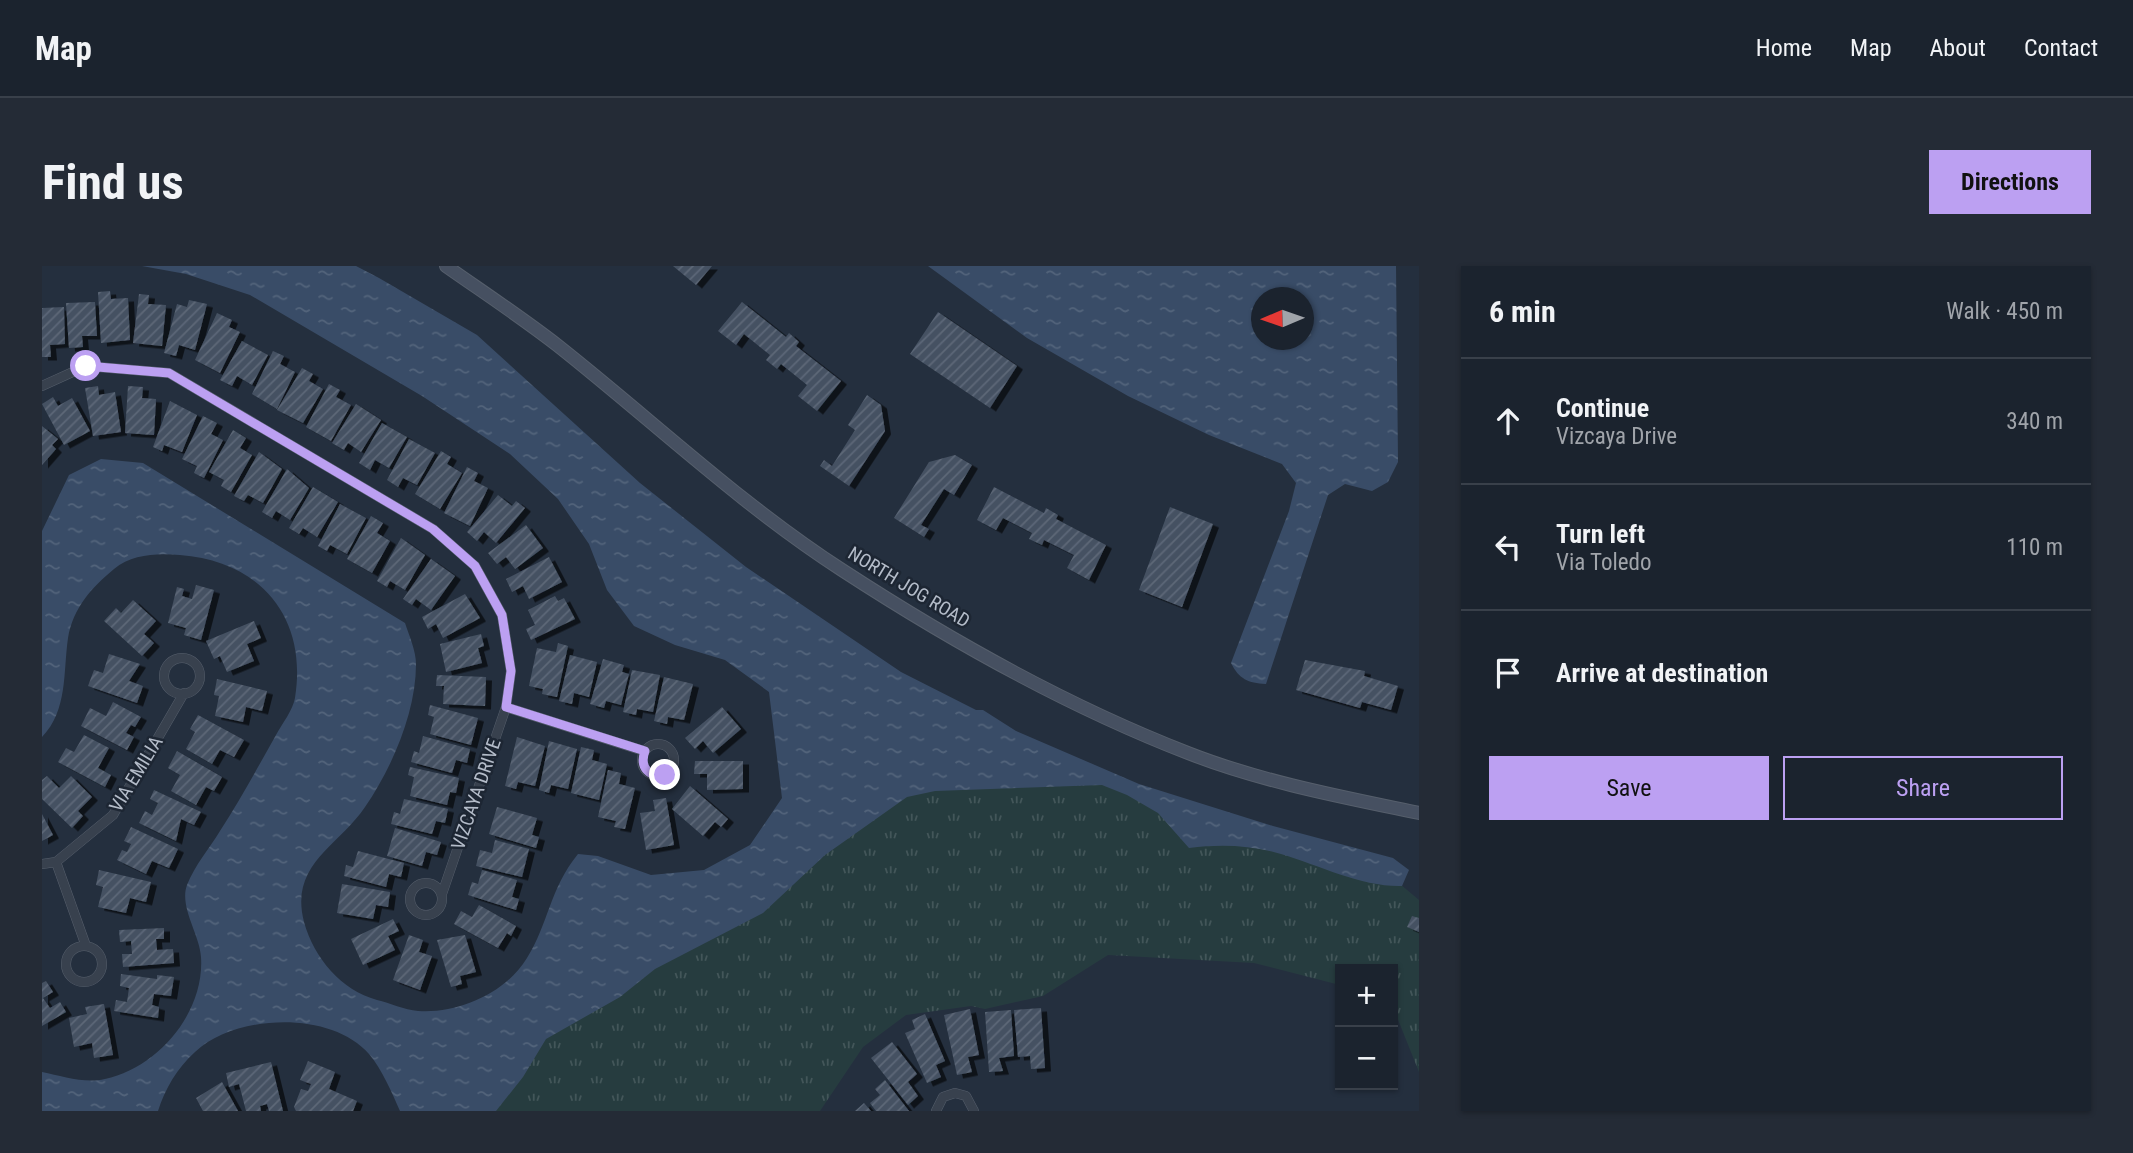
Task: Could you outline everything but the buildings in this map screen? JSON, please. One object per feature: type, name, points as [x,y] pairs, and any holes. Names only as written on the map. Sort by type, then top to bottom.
[{"type":"street","name":"NORTH JOG ROAD","points":[[446,266],[556,344],[708,471],[840,569],[988,658],[1092,712],[1191,754],[1310,789],[1419,813]]},
{"type":"street","name":"VIZCAYA DRIVE","points":[[42,386],[86,366],[169,373],[433,529],[475,566],[502,615],[511,671],[506,707],[442,894]]},
{"type":"street","name":"VIA EMILIA","points":[[56,862],[113,815],[184,693],[194,689],[199,673],[190,660],[179,658],[169,664],[164,681],[172,691],[184,693]]},
{"type":"street","points":[[506,707],[645,751]]},
{"type":"street","points":[[42,864],[56,862],[86,946],[96,950],[102,965],[93,980],[82,982],[68,972],[66,959],[74,949],[86,946]]},
{"type":"street","points":[[936,1111],[943,1097],[955,1093],[966,1097],[974,1111]]},
{"type":"green space","points":[[1074,770],[1382,869],[1419,900],[1419,1072],[1398,1020],[1398,964],[1335,964],[1335,984],[1254,963],[1108,955],[1043,996],[985,1009],[971,1006],[906,1015],[863,1047],[820,1111],[466,1111],[476,1089],[901,779]]},
{"type":"water","points":[[142,266],[356,266],[477,335],[640,483],[746,567],[901,672],[976,710],[983,710],[1016,731],[1139,784],[1273,826],[1393,858],[1409,870],[1402,886],[1372,883],[1281,854],[1247,847],[1189,848],[1158,813],[1127,795],[1102,785],[935,791],[907,797],[825,855],[763,913],[655,969],[620,997],[546,1039],[523,1077],[496,1111],[400,1111],[374,1060],[352,1040],[331,1030],[308,1024],[283,1022],[258,1024],[212,1039],[195,1052],[177,1072],[158,1111],[42,1111],[42,1072],[90,1081],[125,1073],[160,1050],[186,1017],[200,978],[201,957],[186,902],[187,885],[249,783],[290,712],[295,698],[297,669],[294,642],[285,619],[272,598],[234,568],[180,555],[145,556],[129,560],[114,569],[98,583],[79,608],[68,638],[60,703],[42,737],[42,531],[69,475],[101,459],[143,463],[405,623],[414,648],[416,664],[412,701],[401,739],[365,807],[310,870],[301,902],[304,922],[322,960],[341,980],[364,995],[418,1011],[449,1009],[480,999],[507,981],[527,958],[555,893],[578,854],[598,856],[651,875],[704,870],[750,845],[782,798],[769,692],[725,660],[675,645],[634,626],[607,590],[589,544],[558,499],[510,454],[422,396],[250,295],[186,274]]},
{"type":"water","points":[[928,266],[1396,266],[1398,462],[1388,482],[1372,491],[1345,484],[1328,495],[1266,684],[1245,679],[1231,663],[1289,511],[1296,483],[1282,464],[1209,435],[1128,396],[1027,338]]},
{"type":"route","points":[[86,366],[169,373],[433,529],[475,566],[502,615],[511,671],[506,707],[645,751],[642,761],[646,771],[655,776],[665,775]]}]
